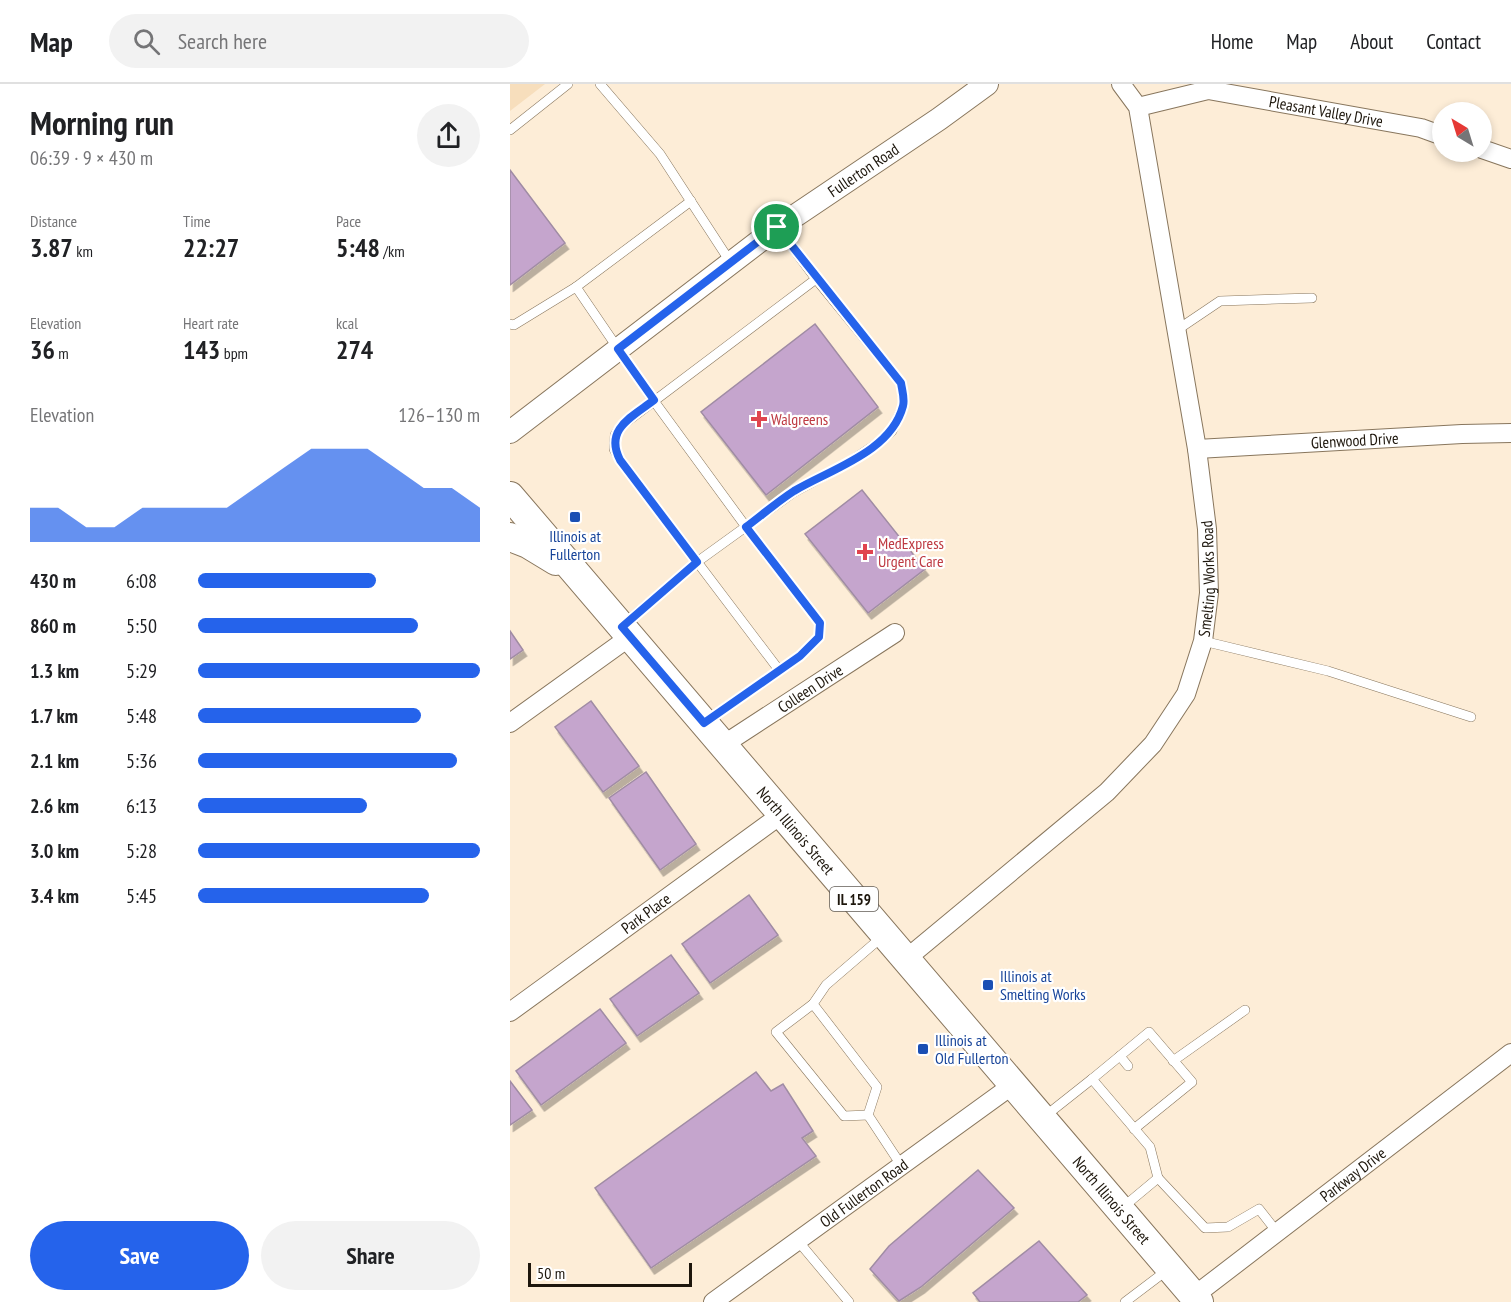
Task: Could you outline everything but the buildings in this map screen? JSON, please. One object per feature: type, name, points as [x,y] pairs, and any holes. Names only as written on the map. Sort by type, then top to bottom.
[{"type":"main road","name":"North Illinois Street","points":[[510,496],[1196,1299]]},
{"type":"main road","points":[[510,537],[528,544],[575,572]]},
{"type":"street","name":"Fullerton Road","points":[[510,432],[777,227],[939,119],[987,84]]},
{"type":"street","name":"Smelting Works Road","points":[[906,959],[1107,792],[1153,744],[1185,694],[1203,641],[1209,593],[1207,529],[1197,448],[1137,107],[1121,84]]},
{"type":"street","name":"Pleasant Valley Drive","points":[[1137,107],[1208,90],[1421,128],[1432,132]]},
{"type":"street","points":[[1492,152],[1511,159]]},
{"type":"street","name":"Glenwood Drive","points":[[1197,448],[1511,433]]},
{"type":"street","points":[[510,723],[626,632]]},
{"type":"street","name":"Colleen Drive","points":[[723,745],[895,633]]},
{"type":"street","name":"Park Place","points":[[510,1012],[782,814]]},
{"type":"street","name":"Parkway Drive","points":[[1196,1299],[1278,1232],[1511,1053]]},
{"type":"street","name":"Old Fullerton Road","points":[[713,1302],[1014,1084]]},
{"type":"lane","points":[[510,130],[568,84]]},
{"type":"lane","points":[[600,84],[660,154],[731,263]]},
{"type":"lane","points":[[510,324],[514,325],[576,287],[691,201]]},
{"type":"lane","points":[[626,632],[697,562],[794,492],[848,463],[878,443],[892,431],[904,404],[901,383],[816,279],[777,227]]},
{"type":"lane","points":[[779,670],[620,460],[614,449],[615,435],[621,426],[654,400],[816,279]]},
{"type":"lane","points":[[576,287],[746,527],[820,623],[819,637],[800,656],[704,723]]},
{"type":"lane","points":[[1177,330],[1220,301],[1312,298]]},
{"type":"lane","points":[[1203,641],[1328,671],[1471,717]]},
{"type":"lane","points":[[868,1115],[844,1116],[776,1032],[813,1004],[826,985],[885,934]]},
{"type":"lane","points":[[813,1004],[877,1087],[868,1115]]},
{"type":"lane","points":[[1173,1061],[1245,1010]]},
{"type":"lane","points":[[1043,1118],[1149,1032],[1192,1082],[1134,1129]]},
{"type":"lane","points":[[1120,1056],[1128,1066]]},
{"type":"lane","points":[[1092,1079],[1150,1147],[1158,1178],[1205,1228],[1228,1227],[1259,1209],[1278,1232]]},
{"type":"lane","points":[[1155,1098],[1162,1107]]},
{"type":"lane","points":[[868,1115],[901,1166]]},
{"type":"lane","points":[[1120,1209],[1158,1178]]},
{"type":"lane","points":[[798,1241],[849,1302]]},
{"type":"lane","points":[[1125,1302],[1170,1268]]},
{"type":"shaded area","points":[[510,84],[545,84],[510,111]]},
{"type":"place","name":"Walgreens","points":[[759,419]]},
{"type":"place","name":"Illinois at Fullerton","points":[[575,517]]},
{"type":"place","name":"MedExpress Urgent Care","points":[[865,552]]},
{"type":"place","name":"Illinois at Smelting Works","points":[[988,985]]},
{"type":"place","name":"Illinois at Old Fullerton","points":[[923,1049]]},
{"type":"route","points":[[777,227],[816,279],[901,383],[904,404],[892,431],[878,443],[848,463],[794,492],[746,527],[820,623],[819,637],[800,656],[704,723],[622,627],[697,562],[614,449],[615,435],[621,426],[654,400],[618,349],[777,227]]}]
